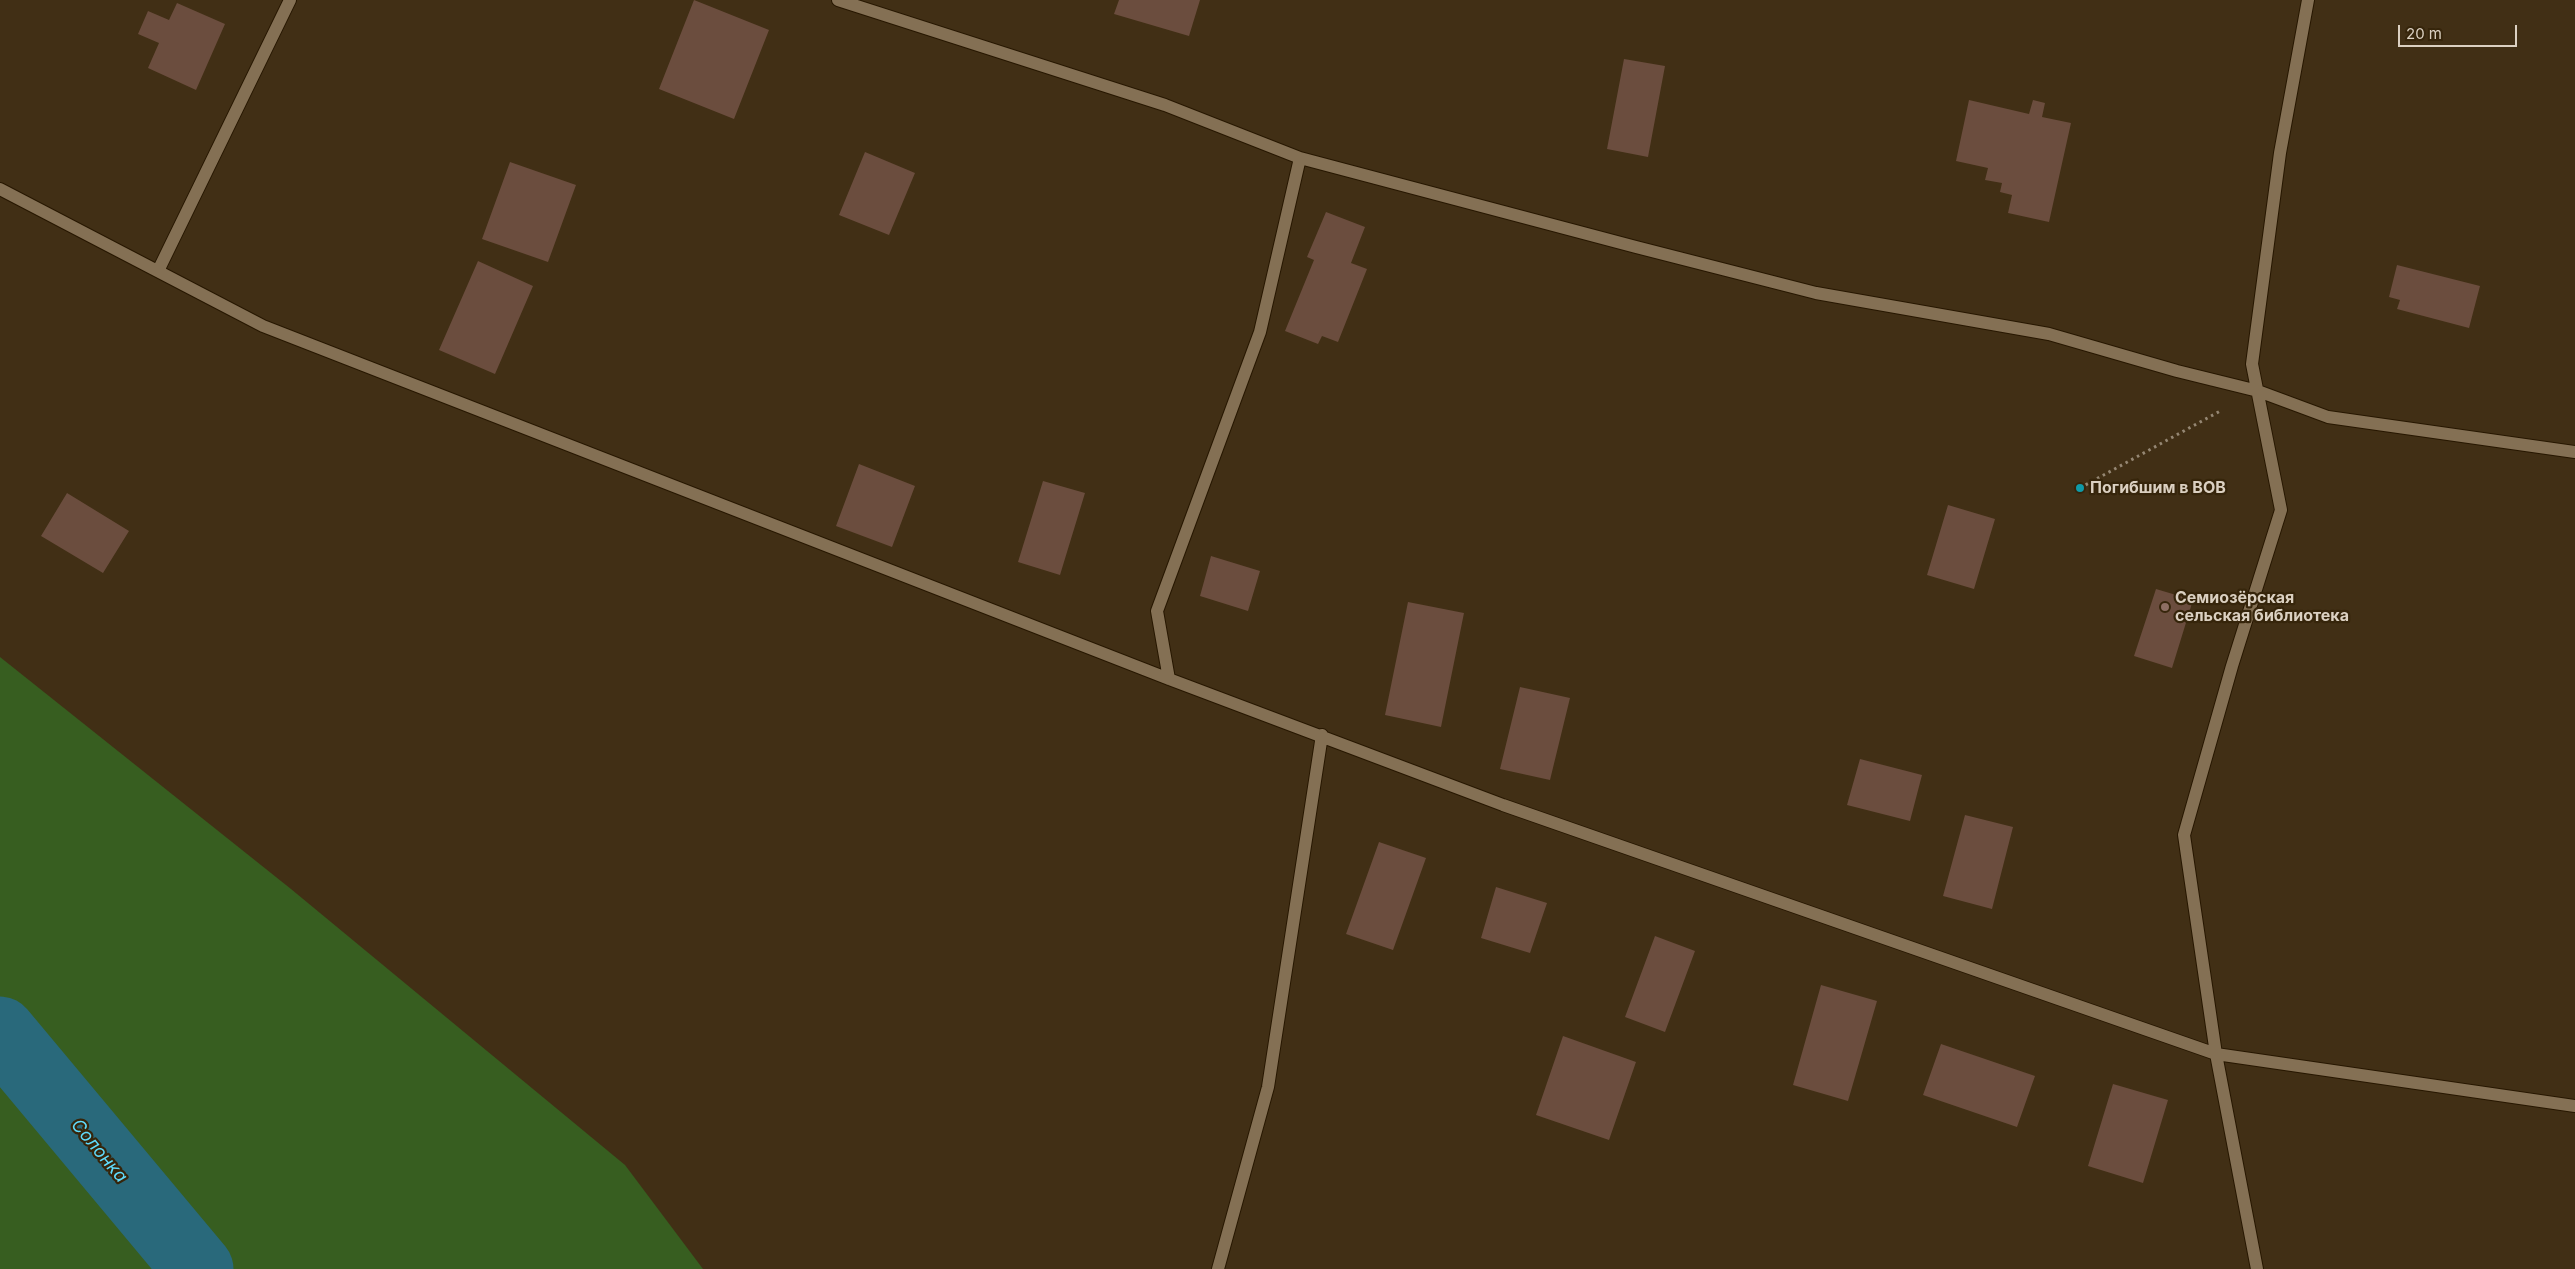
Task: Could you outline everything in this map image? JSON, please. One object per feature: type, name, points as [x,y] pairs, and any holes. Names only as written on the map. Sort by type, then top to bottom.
[{"type":"street","points":[[158,271],[290,0]]},
{"type":"street","points":[[838,0],[1165,105],[1300,158],[1816,293],[2049,334],[2177,371],[2258,391],[2328,417],[2575,452]]},
{"type":"street","points":[[2257,1269],[2216,1054],[2184,835],[2232,666],[2281,510],[2252,364],[2280,153],[2308,0]]},
{"type":"street","points":[[1169,679],[1157,611],[1260,332],[1300,158]]},
{"type":"street","points":[[0,189],[263,326],[1169,679],[1322,735],[1503,805],[2216,1054],[2575,1106]]},
{"type":"street","points":[[1218,1269],[1268,1088],[1322,735]]},
{"type":"path","points":[[2080,488],[2258,391]]},
{"type":"green space","points":[[0,657],[291,889],[625,1165],[703,1269],[0,1269]]},
{"type":"building","points":[[694,0],[769,30],[734,119],[659,89]]},
{"type":"building","points":[[1119,0],[1200,0],[1189,36],[1114,14]]},
{"type":"building","points":[[177,3],[225,24],[196,90],[148,68],[159,43],[138,34],[148,11],[169,20]]},
{"type":"building","points":[[1624,59],[1665,66],[1648,157],[1607,149]]},
{"type":"building","points":[[1969,100],[2029,114],[2033,100],[2045,103],[2042,117],[2071,123],[2049,222],[2008,213],[2012,195],[2000,192],[2002,183],[1985,180],[1988,168],[1956,161]]},
{"type":"building","points":[[865,152],[915,173],[889,235],[839,215]]},
{"type":"building","points":[[510,162],[576,185],[548,262],[482,239]]},
{"type":"building","points":[[1326,212],[1365,227],[1351,263],[1367,269],[1338,342],[1322,336],[1318,344],[1285,331],[1314,260],[1307,257]]},
{"type":"building","points":[[478,261],[533,286],[495,374],[439,350]]},
{"type":"building","points":[[2397,265],[2480,286],[2469,328],[2397,309],[2400,300],[2389,297]]},
{"type":"building","points":[[859,464],[915,486],[892,547],[836,526]]},
{"type":"building","points":[[1043,481],[1085,493],[1060,575],[1018,562]]},
{"type":"building","points":[[67,493],[129,531],[103,573],[41,536]]},
{"type":"building","points":[[1948,505],[1995,519],[1974,589],[1927,575]]},
{"type":"building","points":[[1211,556],[1260,571],[1248,611],[1200,596]]},
{"type":"building","points":[[2156,589],[2193,600],[2172,668],[2134,656]]},
{"type":"building","points":[[1408,602],[1464,613],[1441,727],[1385,715]]},
{"type":"building","points":[[1520,687],[1570,698],[1550,780],[1500,769]]},
{"type":"building","points":[[1860,759],[1922,775],[1910,821],[1847,805]]},
{"type":"building","points":[[1965,815],[2013,827],[1992,909],[1943,896]]},
{"type":"building","points":[[1379,842],[1426,858],[1393,950],[1346,934]]},
{"type":"building","points":[[1496,887],[1547,903],[1530,953],[1481,938]]},
{"type":"building","points":[[1655,936],[1695,951],[1665,1032],[1625,1017]]},
{"type":"building","points":[[1821,985],[1877,1001],[1848,1101],[1793,1085]]},
{"type":"building","points":[[1563,1036],[1636,1062],[1609,1140],[1536,1115]]},
{"type":"building","points":[[1941,1044],[2035,1076],[2017,1127],[1923,1095]]},
{"type":"building","points":[[2113,1084],[2168,1100],[2143,1183],[2088,1166]]},
{"type":"waterway","name":"Солонка","points":[[0,1032],[198,1269]]},
{"type":"place","name":"Погибшим в ВОВ","points":[[2080,488]]},
{"type":"place","name":"Семиозёрская сельская библиотека","points":[[2165,607]]}]
